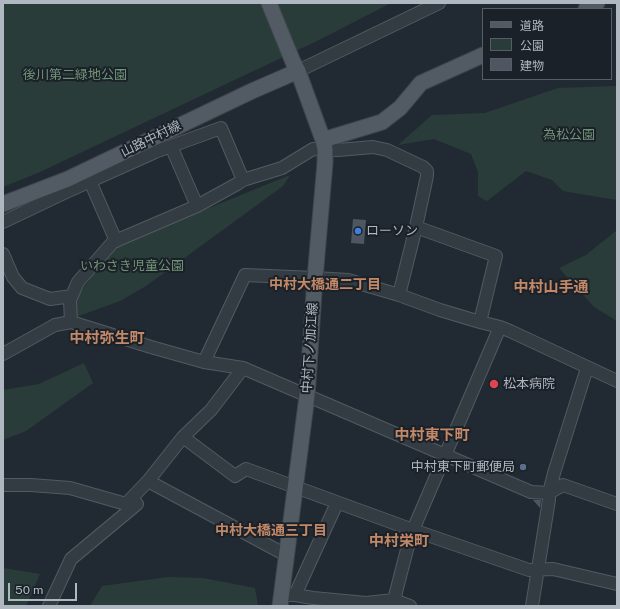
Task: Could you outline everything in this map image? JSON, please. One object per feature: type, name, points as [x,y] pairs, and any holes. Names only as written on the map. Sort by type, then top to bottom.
[{"type":"main road","name":"中村下ノ加江線","points":[[269,3],[324,145],[325,163],[307,396],[286,555],[286,599]]},
{"type":"main road","points":[[588,8],[597,3]]},
{"type":"main road","points":[[324,145],[382,122],[400,108],[421,83],[482,56]]},
{"type":"main road","name":"山路中村線","points":[[3,204],[68,179],[252,91],[295,67]]},
{"type":"street","points":[[295,67],[439,3]]},
{"type":"street","points":[[3,222],[155,152],[221,128],[243,180]]},
{"type":"street","points":[[71,322],[70,300],[78,282],[113,242],[197,206],[243,180],[282,168],[313,149],[324,145],[338,150],[373,147],[387,150],[423,168],[426,171],[427,176],[416,227],[399,295]]},
{"type":"street","points":[[171,146],[197,206]]},
{"type":"street","points":[[90,182],[116,241]]},
{"type":"street","points":[[416,227],[496,256],[480,322]]},
{"type":"street","points":[[3,254],[13,277],[22,288],[50,300],[72,296]]},
{"type":"street","points":[[204,362],[245,275],[315,278],[348,280],[399,295],[440,310],[500,327],[617,381]]},
{"type":"street","points":[[3,354],[55,325],[71,322],[204,362],[243,368],[531,492],[549,493],[563,485],[617,504]]},
{"type":"street","points":[[394,600],[413,530],[500,327]]},
{"type":"street","points":[[3,485],[31,485],[70,488],[126,504],[148,481],[183,437],[211,410],[243,368]]},
{"type":"street","points":[[532,606],[529,593],[538,570],[549,493],[587,368]]},
{"type":"street","points":[[183,437],[235,476],[246,469],[296,486],[337,503],[529,570],[553,569],[617,584]]},
{"type":"street","points":[[148,481],[286,555]]},
{"type":"street","points":[[49,606],[71,560],[137,504],[132,498]]},
{"type":"street","points":[[286,599],[337,503]]},
{"type":"street","points":[[286,599],[313,598],[366,603],[394,600],[410,606]]},
{"type":"green space","name":"後川第二緑地公園","points":[[3,3],[391,3],[321,39],[40,172],[3,187]]},
{"type":"green space","name":"為松公園","points":[[617,86],[617,200],[563,191],[552,180],[526,171],[487,201],[478,196],[478,172],[471,154],[434,139],[398,145],[432,115],[485,113],[558,88]]},
{"type":"green space","name":"いわさき児童公園","points":[[290,175],[283,186],[146,286],[120,301],[76,317],[74,300],[116,246]]},
{"type":"green space","points":[[617,230],[617,321],[594,307],[559,268],[586,255]]},
{"type":"green space","points":[[84,363],[93,383],[26,431],[3,440],[3,390],[39,384]]},
{"type":"green space","points":[[3,568],[40,574],[26,606],[3,606]]},
{"type":"green space","points":[[168,577],[203,578],[255,588],[258,606],[90,606],[102,586]]},
{"type":"building","name":"ローソン","points":[[353,219],[366,220],[364,244],[351,243]]},
{"type":"building","points":[[533,500],[541,500],[540,508]]},
{"type":"place","name":"ローソン","points":[[358,231]]},
{"type":"place","name":"松本病院","points":[[494,384]]},
{"type":"place","name":"中村東下町郵便局","points":[[523,467]]},
{"type":"district","name":"中村大橋通二丁目","points":[[325,285]]},
{"type":"district","name":"中村山手通","points":[[551,287]]},
{"type":"district","name":"中村弥生町","points":[[107,338]]},
{"type":"district","name":"中村東下町","points":[[432,435]]},
{"type":"district","name":"中村大橋通三丁目","points":[[271,531]]},
{"type":"district","name":"中村栄町","points":[[399,541]]}]
